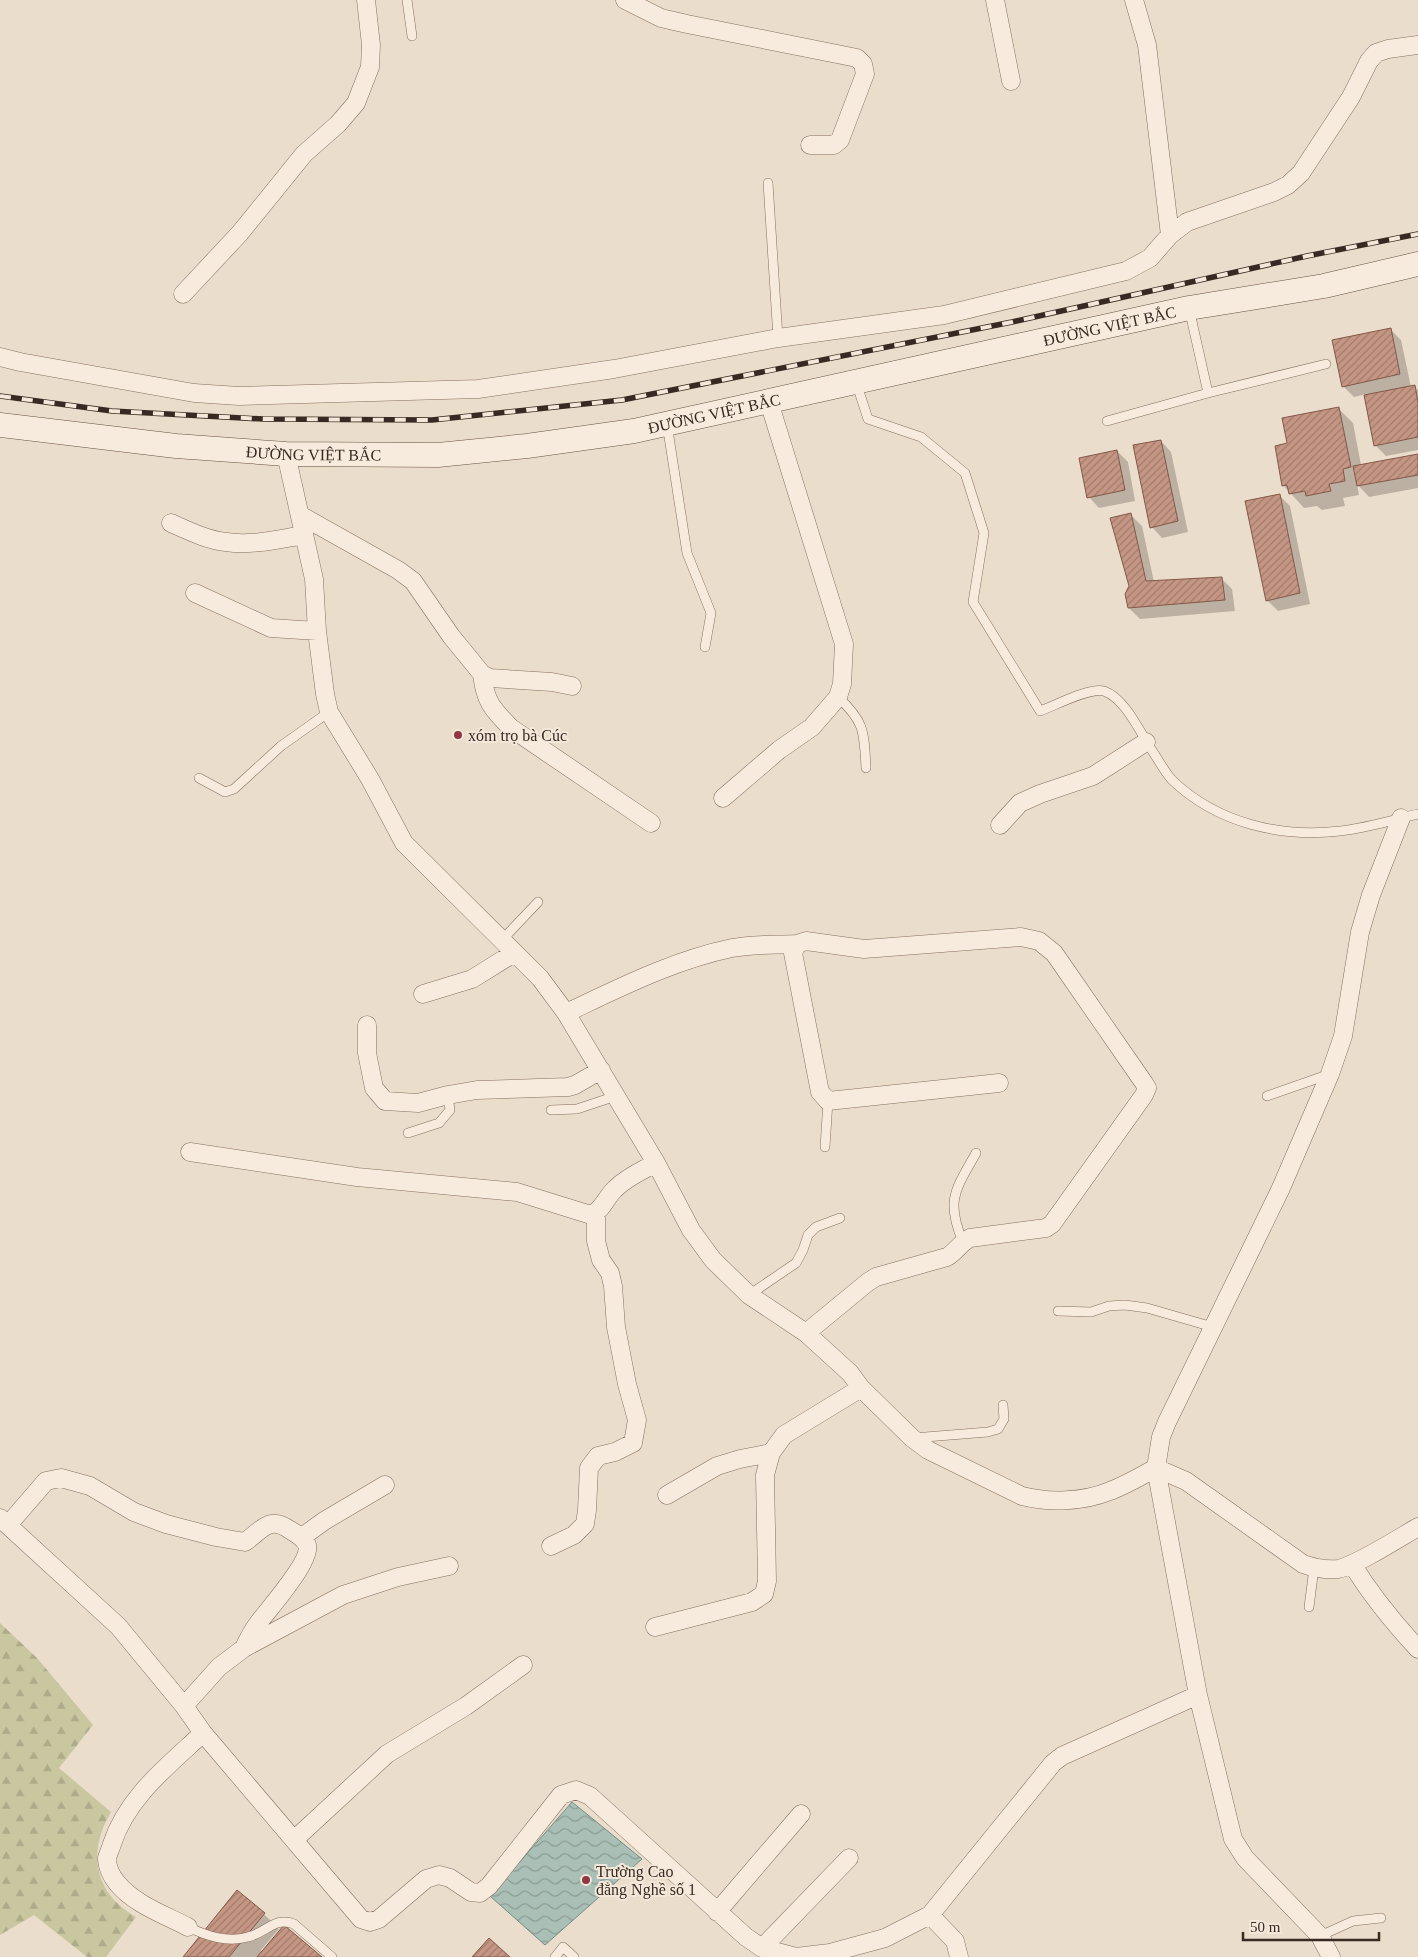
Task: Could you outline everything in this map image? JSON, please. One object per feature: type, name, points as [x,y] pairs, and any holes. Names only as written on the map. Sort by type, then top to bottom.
[{"type":"street","points":[[183,294],[240,233],[304,154],[338,124],[356,103],[370,67],[371,45],[366,0]]},
{"type":"street","points":[[625,0],[661,18],[857,58],[863,64],[864,74],[840,140],[834,144],[810,145]]},
{"type":"street","points":[[995,0],[1011,81]]},
{"type":"street","points":[[1134,0],[1147,45],[1170,235]]},
{"type":"street","points":[[0,357],[194,392],[240,396],[478,389],[623,368],[778,338],[944,316],[1126,271],[1150,258],[1170,235],[1187,222],[1274,192],[1288,185],[1301,173],[1352,97],[1369,61],[1376,53],[1418,46]]},
{"type":"street","name":"ĐƯỜNG VIỆT BẮC","points":[[0,425],[176,446],[286,454],[438,455],[527,446],[634,431],[1189,308],[1324,286],[1418,264]]},
{"type":"street","points":[[723,798],[779,750],[812,727],[838,697],[842,684],[844,644],[769,402]]},
{"type":"street","points":[[286,454],[314,578],[317,631],[324,694],[329,712],[370,780],[404,843],[540,978],[566,1014],[656,1162],[691,1230],[713,1260],[749,1295],[806,1333],[850,1373],[861,1388],[912,1438],[928,1450],[1022,1496],[1038,1500],[1073,1500],[1109,1492],[1156,1468]]},
{"type":"street","points":[[300,515],[398,570],[412,581],[451,636],[482,674],[490,678],[552,682],[572,686]]},
{"type":"street","points":[[171,523],[202,536],[226,542],[251,542],[304,535]]},
{"type":"street","points":[[195,593],[271,628],[317,631]]},
{"type":"street","points":[[482,674],[484,694],[497,714],[511,728],[651,823]]},
{"type":"street","points":[[1000,825],[1020,804],[1040,794],[1093,776],[1146,742]]},
{"type":"street","points":[[1331,1957],[1320,1936],[1245,1858],[1233,1839],[1198,1695],[1156,1468],[1164,1429],[1282,1188],[1330,1074],[1343,1036],[1360,932],[1371,895],[1401,818]]},
{"type":"street","points":[[566,1014],[624,986],[705,955],[735,948],[797,944],[806,941],[864,949],[1021,937],[1040,941],[1054,953],[1144,1083],[1146,1088],[1144,1095],[1052,1224],[1041,1230],[970,1238],[947,1257],[876,1277],[806,1333]]},
{"type":"street","points":[[797,944],[793,953],[820,1092],[828,1101],[998,1082]]},
{"type":"street","points":[[424,994],[472,979],[508,947]]},
{"type":"street","points":[[367,1025],[367,1053],[374,1088],[385,1101],[418,1103],[477,1090],[568,1087],[601,1070]]},
{"type":"street","points":[[190,1152],[357,1176],[517,1192],[591,1214],[596,1213]]},
{"type":"street","points":[[551,1546],[574,1534],[585,1524],[588,1510],[589,1468],[598,1456],[615,1452],[633,1443],[637,1420],[627,1384],[616,1327],[613,1286],[610,1273],[601,1260],[596,1241],[596,1213],[614,1189],[656,1162]]},
{"type":"street","points":[[655,1627],[752,1602],[764,1594],[766,1581],[766,1475],[771,1453],[784,1435],[861,1388]]},
{"type":"street","points":[[667,1495],[717,1466],[771,1453]]},
{"type":"street","points":[[1156,1468],[1186,1482],[1303,1564],[1314,1568],[1338,1568],[1352,1564],[1418,1527]]},
{"type":"street","points":[[244,1648],[259,1622],[289,1584],[306,1556],[307,1546],[302,1537],[286,1526],[273,1523],[264,1526],[245,1542],[216,1537],[166,1524],[134,1512],[90,1486],[61,1478],[46,1481],[4,1521],[118,1626],[184,1706],[203,1734],[362,1919],[370,1922],[379,1919],[426,1879],[439,1875],[450,1878],[471,1892],[480,1893],[490,1886],[561,1794],[576,1790],[590,1796],[717,1912],[762,1948],[796,1957],[830,1953],[885,1938],[930,1915],[1052,1763],[1062,1756],[1198,1695]]},
{"type":"street","points":[[302,1537],[324,1521],[385,1486]]},
{"type":"street","points":[[1352,1564],[1392,1621],[1418,1649]]},
{"type":"street","points":[[184,1706],[219,1667],[244,1648],[343,1596],[398,1576],[449,1566]]},
{"type":"street","points":[[294,1840],[387,1754],[466,1706],[523,1665]]},
{"type":"street","points":[[188,1927],[146,1905],[123,1889],[109,1869],[108,1858],[114,1838],[126,1813],[152,1780],[203,1734]]},
{"type":"street","points":[[717,1912],[801,1814]]},
{"type":"street","points":[[762,1948],[849,1858]]},
{"type":"street","points":[[930,1915],[955,1942],[958,1957]]},
{"type":"lane","points":[[407,0],[412,36]]},
{"type":"lane","points":[[768,183],[778,338]]},
{"type":"lane","points":[[1189,308],[1208,393]]},
{"type":"lane","points":[[1107,421],[1208,393],[1326,364]]},
{"type":"lane","points":[[856,382],[868,419],[921,437],[965,473],[984,533],[973,602],[1040,712],[1092,691],[1102,691],[1113,696],[1131,716],[1146,742],[1172,779],[1204,805],[1248,824],[1294,833],[1341,831],[1418,814]]},
{"type":"lane","points":[[667,424],[687,553],[711,613],[704,647]]},
{"type":"lane","points":[[838,697],[855,713],[865,736],[866,768]]},
{"type":"lane","points":[[199,778],[225,792],[234,789],[281,746],[329,712]]},
{"type":"lane","points":[[508,947],[538,902]]},
{"type":"lane","points":[[1267,1096],[1330,1074]]},
{"type":"lane","points":[[408,1133],[439,1123],[450,1110],[448,1095]]},
{"type":"lane","points":[[551,1110],[577,1109],[616,1096]]},
{"type":"lane","points":[[825,1147],[828,1101]]},
{"type":"lane","points":[[963,1242],[954,1221],[953,1199],[976,1152]]},
{"type":"lane","points":[[749,1295],[796,1263],[808,1235],[816,1227],[840,1218]]},
{"type":"lane","points":[[1058,1312],[1091,1312],[1109,1306],[1125,1305],[1147,1308],[1213,1327]]},
{"type":"lane","points":[[912,1438],[988,1432],[998,1429],[1004,1419],[1003,1405]]},
{"type":"lane","points":[[1309,1607],[1314,1568]]},
{"type":"lane","points":[[1320,1936],[1353,1921],[1381,1918]]},
{"type":"lane","points":[[188,1927],[214,1937],[236,1939],[259,1933],[273,1924],[287,1921],[294,1924],[332,1957]]},
{"type":"lane","points":[[555,1957],[563,1948],[574,1957]]},
{"type":"green space","points":[[0,1623],[37,1658],[93,1725],[59,1768],[111,1812],[103,1827],[99,1842],[97,1856],[99,1870],[103,1884],[111,1896],[136,1917],[106,1957],[87,1957],[34,1915],[0,1935]]},
{"type":"water","points":[[572,1802],[642,1859],[545,1945],[490,1896]]},
{"type":"building","points":[[1391,328],[1400,374],[1342,387],[1332,340]]},
{"type":"building","points":[[1415,385],[1418,403],[1418,437],[1374,446],[1364,395]]},
{"type":"building","points":[[1339,407],[1351,467],[1343,469],[1345,481],[1329,484],[1331,491],[1306,496],[1305,491],[1289,494],[1287,485],[1282,486],[1275,446],[1287,443],[1282,418]]},
{"type":"building","points":[[1161,440],[1178,521],[1150,528],[1133,445]]},
{"type":"building","points":[[1117,450],[1125,490],[1087,498],[1079,458]]},
{"type":"building","points":[[1418,454],[1418,475],[1357,486],[1353,466]]},
{"type":"building","points":[[1280,494],[1300,593],[1266,601],[1245,501]]},
{"type":"building","points":[[1131,513],[1146,581],[1222,577],[1225,600],[1128,608],[1125,594],[1129,586],[1110,518]]},
{"type":"building","points":[[237,1890],[265,1913],[229,1957],[183,1957]]},
{"type":"building","points":[[284,1925],[322,1957],[257,1957]]},
{"type":"building","points":[[489,1938],[510,1957],[472,1957]]},
{"type":"railway","points":[[0,396],[112,411],[263,419],[432,420],[622,400],[1012,322],[1307,256],[1418,234]]},
{"type":"place","name":"xóm trọ bà Cúc","points":[[458,735]]},
{"type":"place","name":"Trường Cao đẳng Nghề số 1","points":[[586,1880]]}]
